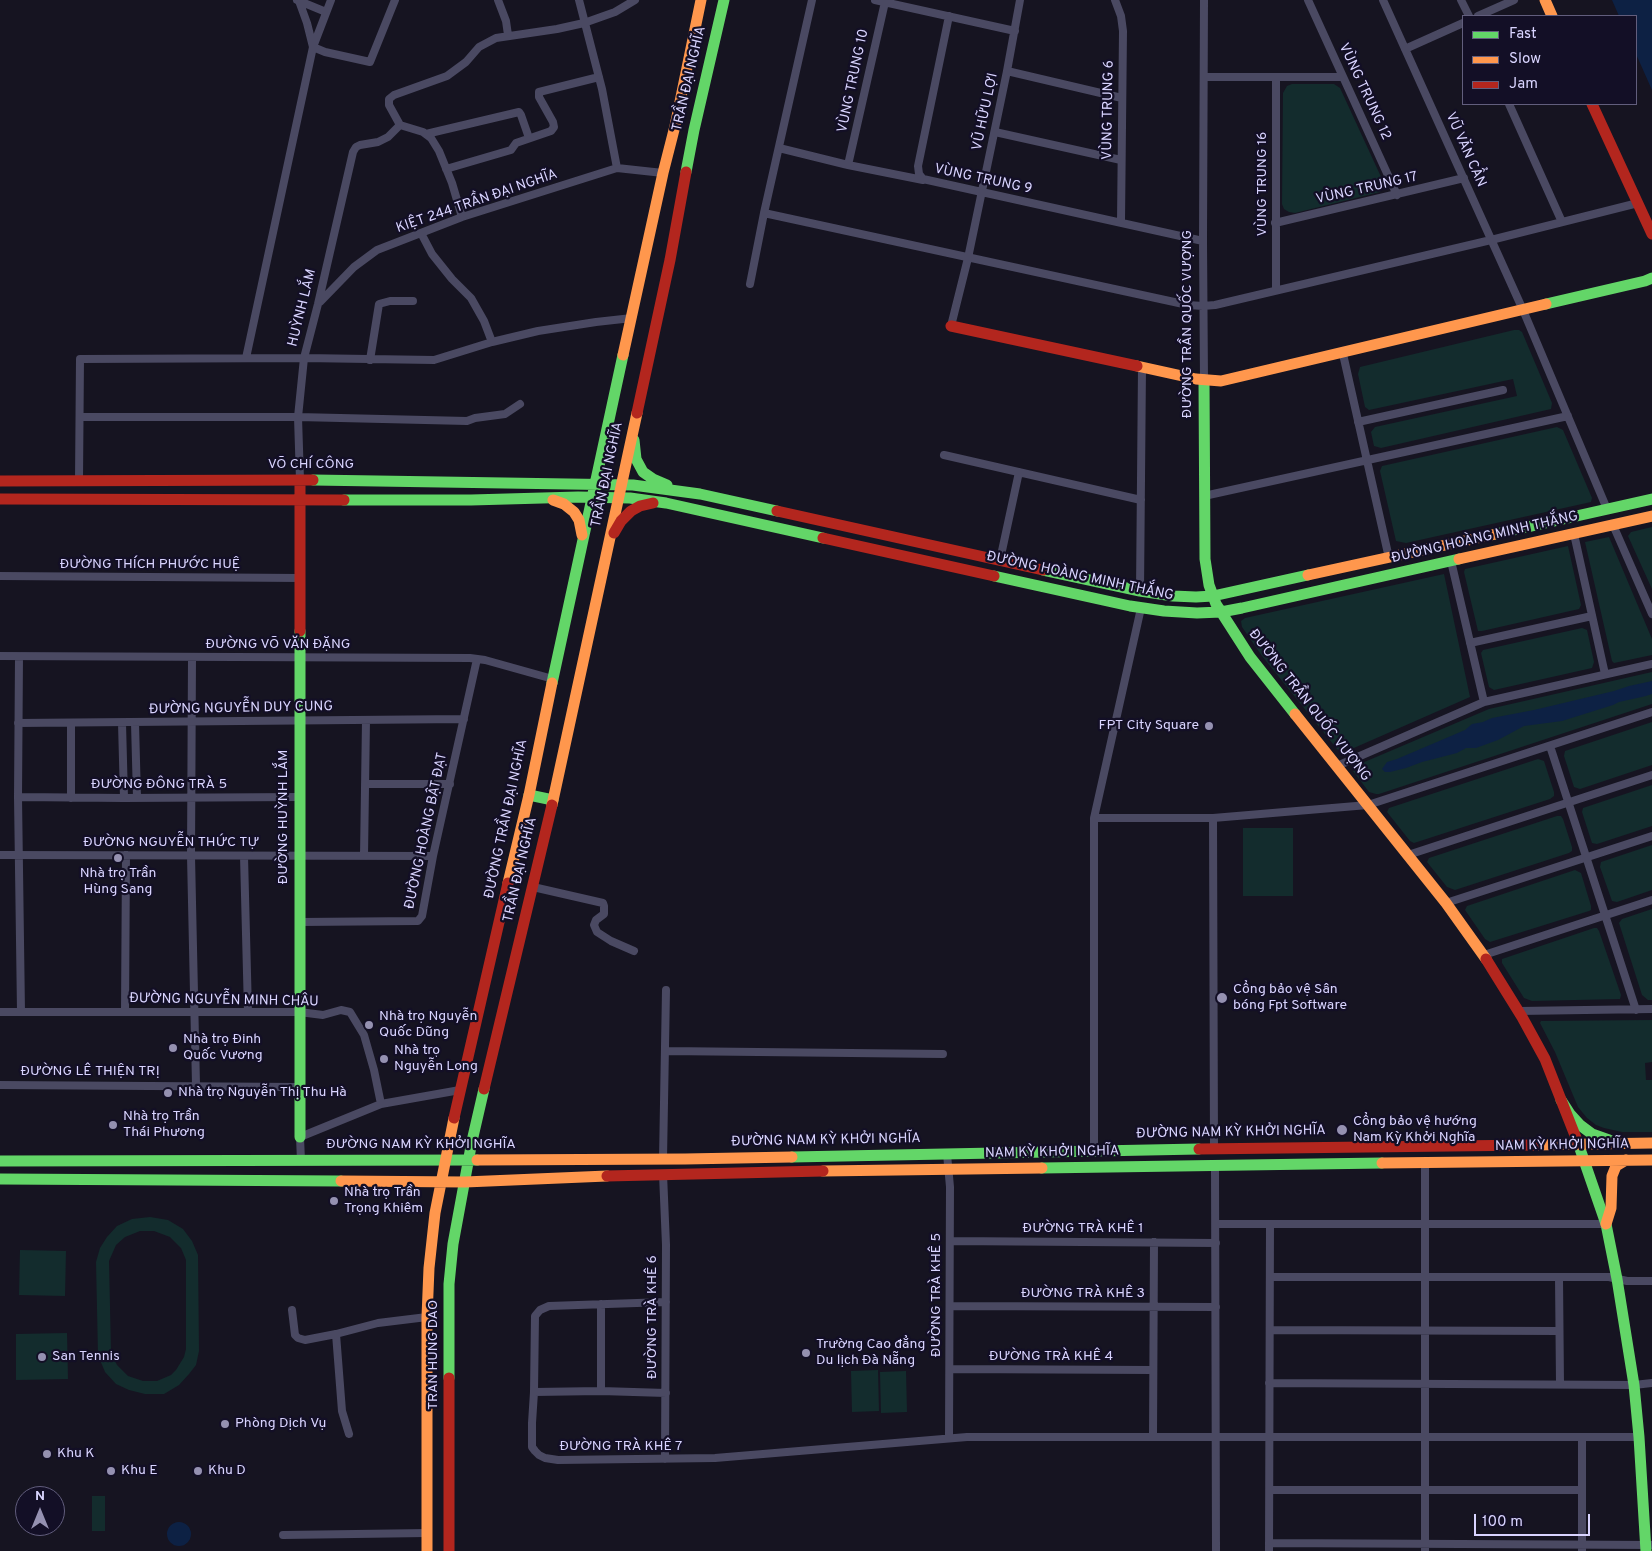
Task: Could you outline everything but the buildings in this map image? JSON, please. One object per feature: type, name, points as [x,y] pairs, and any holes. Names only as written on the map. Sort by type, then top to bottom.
[{"type":"main road","name":"TRẦN ĐẠI NGHĨA","points":[[599,463],[675,126],[701,0]]},
{"type":"main road","name":"TRẦN ĐẠI NGHĨA","points":[[469,1160],[553,800],[670,260],[694,130],[724,0]]},
{"type":"main road","points":[[1545,0],[1552,15]]},
{"type":"main road","points":[[1592,105],[1652,234]]},
{"type":"main road","points":[[675,126],[694,130]]},
{"type":"main road","points":[[952,326],[1204,380],[1227,380],[1342,354],[1652,278]]},
{"type":"main road","name":"ĐƯỜNG TRẦN QUỐC VƯỢNG","points":[[1204,380],[1206,566],[1213,596],[1250,657],[1446,903],[1484,955],[1519,1011],[1545,1059],[1577,1144],[1585,1160],[1606,1224],[1617,1279],[1634,1385],[1648,1546]]},
{"type":"main road","points":[[634,421],[635,452],[638,464],[643,472],[660,483],[700,494]]},
{"type":"main road","name":"ĐƯỜNG TRẦN ĐẠI NGHĨA","points":[[441,1181],[460,1090],[529,795],[599,463]]},
{"type":"main road","name":"VÕ CHÍ CÔNG","points":[[0,480],[300,476],[621,484]]},
{"type":"main road","name":"ĐƯỜNG HUỲNH LẮM","points":[[300,476],[300,1137]]},
{"type":"main road","name":"ĐƯỜNG HOÀNG MINH THẮNG","points":[[621,484],[700,494],[1140,591],[1185,597],[1213,596],[1652,499]]},
{"type":"main road","points":[[0,499],[471,500],[618,497]]},
{"type":"main road","name":"ĐƯỜNG HOÀNG MINH THẮNG","points":[[618,497],[666,503],[1141,608],[1184,613],[1221,612],[1652,516]]},
{"type":"main road","points":[[544,499],[558,501],[574,512],[581,526],[582,542]]},
{"type":"main road","points":[[608,543],[621,521],[631,511],[648,504],[666,503]]},
{"type":"main road","points":[[1608,509],[1613,525]]},
{"type":"main road","points":[[1389,558],[1393,574]]},
{"type":"main road","points":[[996,576],[1000,560]]},
{"type":"main road","points":[[529,795],[553,800]]},
{"type":"main road","points":[[1561,1100],[1575,1120],[1586,1130],[1600,1137],[1624,1143]]},
{"type":"main road","name":"ĐƯỜNG NAM KỲ KHỞI NGHĨA","points":[[0,1161],[663,1159],[1652,1143]]},
{"type":"main road","points":[[0,1179],[465,1182],[663,1174],[663,1159]]},
{"type":"main road","name":"TRAN HUNG DAO","points":[[450,1551],[449,1284],[453,1244],[469,1160]]},
{"type":"main road","points":[[1606,1224],[1611,1208],[1612,1176],[1616,1166],[1626,1160]]},
{"type":"main road","name":"NAM KỲ KHỞI NGHĨA","points":[[663,1174],[1652,1160]]},
{"type":"main road","name":"TRAN HUNG DAO","points":[[428,1551],[427,1317],[432,1234],[441,1181]]},
{"type":"main road","points":[[428,1457],[449,1457]]},
{"type":"street","points":[[298,0],[326,12]]},
{"type":"street","points":[[298,0],[308,23],[314,47]]},
{"type":"street","points":[[246,358],[314,47],[331,0]]},
{"type":"street","points":[[314,47],[325,52],[370,62],[395,0]]},
{"type":"street","points":[[498,0],[506,21],[508,35]]},
{"type":"street","points":[[578,0],[599,77],[617,168]]},
{"type":"street","points":[[462,217],[439,151],[431,138],[424,132],[400,125],[389,105],[389,99],[394,95],[447,76],[466,62],[479,47],[496,38],[584,23],[615,12],[635,0]]},
{"type":"street","points":[[750,284],[812,0]]},
{"type":"street","points":[[875,0],[1015,31]]},
{"type":"street","name":"VŨ HỮU LỢI","points":[[952,326],[1007,72],[1020,0]]},
{"type":"street","name":"VÙNG TRUNG 6","points":[[1115,0],[1121,16],[1123,31],[1121,222]]},
{"type":"street","name":"ĐƯỜNG TRẦN QUỐC VƯỢNG","points":[[1204,0],[1204,380]]},
{"type":"street","name":"VÙNG TRUNG 12","points":[[1308,0],[1398,195]]},
{"type":"street","name":"VŨ VĂN CẨN","points":[[1383,0],[1523,310],[1608,509]]},
{"type":"street","points":[[1461,0],[1468,15]]},
{"type":"street","points":[[1480,15],[1514,0]]},
{"type":"street","name":"VÙNG TRUNG 10","points":[[848,165],[885,2]]},
{"type":"street","name":"VÙNG TRUNG 9","points":[[949,16],[918,166],[919,174],[924,180],[1203,241]]},
{"type":"street","points":[[1405,49],[1462,23]]},
{"type":"street","points":[[1007,72],[1122,98]]},
{"type":"street","points":[[446,169],[511,150],[516,143],[551,131],[554,127],[553,122],[539,97],[540,92],[599,77]]},
{"type":"street","name":"VÙNG TRUNG 16","points":[[1276,77],[1276,290]]},
{"type":"street","points":[[1204,78],[1343,77]]},
{"type":"street","points":[[1509,105],[1562,222]]},
{"type":"street","points":[[426,134],[519,112],[529,138]]},
{"type":"street","name":"HUỲNH LẮM","points":[[300,476],[298,417],[304,358],[353,152],[357,145],[378,142],[388,138],[400,125]]},
{"type":"street","points":[[994,132],[1122,160]]},
{"type":"street","points":[[779,148],[848,165],[924,180]]},
{"type":"street","name":"KIỆT 244 TRẦN ĐẠI NGHĨA","points":[[318,304],[354,267],[377,250],[462,217],[617,168],[663,173]]},
{"type":"street","name":"VÙNG TRUNG 17","points":[[1275,223],[1464,178]]},
{"type":"street","points":[[764,213],[1188,305],[1203,306],[1491,240],[1638,203]]},
{"type":"street","points":[[421,233],[432,254],[452,279],[471,298],[484,321],[492,342]]},
{"type":"street","points":[[370,360],[379,304],[390,301],[413,301]]},
{"type":"street","points":[[79,480],[80,359],[304,358],[434,360],[492,342],[564,326],[632,318]]},
{"type":"street","points":[[1342,354],[1389,558]]},
{"type":"street","points":[[1140,591],[1142,367]]},
{"type":"street","points":[[1358,422],[1502,390]]},
{"type":"street","points":[[80,417],[298,417],[467,420],[505,414],[520,404]]},
{"type":"street","points":[[1204,496],[1568,416]]},
{"type":"street","points":[[944,455],[1141,500]]},
{"type":"street","points":[[1000,560],[1019,472]]},
{"type":"street","points":[[1613,525],[1650,604],[1652,614]]},
{"type":"street","points":[[1574,534],[1606,674]]},
{"type":"street","points":[[1451,561],[1484,702]]},
{"type":"street","name":"ĐƯỜNG THÍCH PHƯỚC HUỆ","points":[[0,576],[301,578]]},
{"type":"street","points":[[1094,1151],[1094,818],[1141,608]]},
{"type":"street","points":[[1470,643],[1592,616]]},
{"type":"street","name":"ĐƯỜNG VÕ VĂN ĐẶNG","points":[[0,656],[470,658],[553,679]]},
{"type":"street","points":[[19,656],[18,797],[21,1012]]},
{"type":"street","points":[[192,657],[191,856],[196,1086]]},
{"type":"street","name":"ĐƯỜNG HOÀNG BẬT ĐẠT","points":[[300,922],[418,921],[422,916],[433,856],[477,659]]},
{"type":"street","points":[[1337,766],[1484,702],[1652,664]]},
{"type":"street","points":[[1094,818],[1213,818],[1368,805],[1652,712]]},
{"type":"street","points":[[364,856],[366,720]]},
{"type":"street","name":"ĐƯỜNG NGUYỄN DUY CUNG","points":[[18,723],[464,720]]},
{"type":"street","points":[[71,723],[71,798]]},
{"type":"street","points":[[122,723],[124,798]]},
{"type":"street","points":[[135,723],[137,798]]},
{"type":"street","points":[[1550,746],[1636,1010]]},
{"type":"street","points":[[1408,855],[1652,775]]},
{"type":"street","points":[[366,784],[450,784]]},
{"type":"street","name":"ĐƯỜNG ĐÔNG TRÀ 5","points":[[18,797],[300,797]]},
{"type":"street","points":[[1213,818],[1214,1149]]},
{"type":"street","points":[[1446,903],[1652,836]]},
{"type":"street","name":"ĐƯỜNG NGUYỄN THỨC TỰ","points":[[0,855],[433,856]]},
{"type":"street","points":[[125,1012],[126,855]]},
{"type":"street","points":[[244,856],[248,1012]]},
{"type":"street","points":[[532,887],[603,903],[604,914],[596,920],[595,929],[611,941],[634,951]]},
{"type":"street","points":[[1484,955],[1652,900]]},
{"type":"street","points":[[663,1159],[666,990]]},
{"type":"street","name":"ĐƯỜNG NGUYỄN MINH CHÂU","points":[[0,1012],[299,1012],[323,1015],[341,1010],[350,1012],[364,1035],[381,1104]]},
{"type":"street","points":[[1519,1011],[1652,1010]]},
{"type":"street","points":[[666,1051],[943,1054]]},
{"type":"street","name":"ĐƯỜNG LÊ THIỆN TRỊ","points":[[0,1084],[299,1087]]},
{"type":"street","points":[[300,1137],[381,1104],[460,1090]]},
{"type":"street","name":"ĐƯỜNG HUỲNH LẮM","points":[[300,1137],[301,1161]]},
{"type":"street","name":"ĐƯỜNG TRÀ KHÊ 5","points":[[947,1154],[950,1187],[949,1437]]},
{"type":"street","points":[[1424,1162],[1425,1547]]},
{"type":"street","points":[[1215,1165],[1216,1551]]},
{"type":"street","name":"ĐƯỜNG TRÀ KHÊ 6","points":[[663,1174],[666,1245],[665,1460]]},
{"type":"street","points":[[1216,1224],[1606,1224]]},
{"type":"street","points":[[1270,1224],[1269,1547],[1648,1546]]},
{"type":"street","name":"ĐƯỜNG TRÀ KHÊ 1","points":[[950,1241],[1216,1243]]},
{"type":"street","points":[[1153,1436],[1154,1242]]},
{"type":"street","points":[[1270,1277],[1609,1277],[1627,1281],[1652,1281]]},
{"type":"street","points":[[1559,1278],[1560,1384]]},
{"type":"street","name":"ĐƯỜNG TRÀ KHÊ 7","points":[[666,1302],[549,1306],[540,1310],[535,1316],[532,1440],[534,1451],[545,1458],[558,1460],[665,1460],[734,1457],[949,1437],[1639,1437]]},
{"type":"street","points":[[601,1304],[601,1391]]},
{"type":"street","name":"ĐƯỜNG TRÀ KHÊ 3","points":[[950,1306],[1216,1307]]},
{"type":"street","points":[[292,1310],[294,1332],[298,1338],[305,1340],[378,1323],[427,1317]]},
{"type":"street","points":[[1270,1330],[1559,1331]]},
{"type":"street","points":[[336,1334],[342,1412],[350,1434]]},
{"type":"street","name":"ĐƯỜNG TRÀ KHÊ 4","points":[[950,1369],[1153,1370]]},
{"type":"street","points":[[1269,1383],[1634,1385],[1652,1383]]},
{"type":"street","points":[[534,1392],[601,1391],[666,1393]]},
{"type":"street","points":[[1582,1437],[1582,1547]]},
{"type":"street","points":[[1270,1490],[1582,1490]]},
{"type":"street","points":[[283,1535],[427,1533]]},
{"type":"green space","points":[[1292,84],[1334,84],[1340,88],[1382,179],[1383,187],[1380,192],[1295,213],[1284,209],[1282,204],[1283,93],[1287,86]]},
{"type":"green space","points":[[1514,330],[1522,332],[1552,403],[1551,409],[1381,448],[1374,446],[1371,432],[1375,427],[1517,396],[1513,379],[1369,410],[1365,407],[1358,374],[1360,367]]},
{"type":"green space","points":[[1557,427],[1563,430],[1592,498],[1591,502],[1406,543],[1396,541],[1380,471],[1382,466]]},
{"type":"green space","points":[[1652,527],[1652,589],[1628,536],[1631,532]]},
{"type":"green space","points":[[1609,537],[1652,639],[1652,655],[1614,663],[1585,542]]},
{"type":"green space","points":[[1568,546],[1581,605],[1579,609],[1478,631],[1464,572],[1465,569]]},
{"type":"green space","points":[[1444,574],[1470,697],[1347,751],[1337,749],[1262,656],[1242,627],[1241,621],[1245,618]]},
{"type":"green space","points":[[1582,628],[1587,630],[1594,662],[1592,668],[1494,690],[1489,687],[1481,653],[1483,650]]},
{"type":"green space","points":[[1652,672],[1652,704],[1379,794],[1369,792],[1353,771],[1355,766],[1489,709]]},
{"type":"green space","points":[[1652,722],[1652,765],[1580,789],[1574,787],[1564,756],[1565,751]]},
{"type":"green space","points":[[1538,759],[1544,761],[1554,792],[1554,796],[1550,799],[1414,843],[1410,841],[1387,812],[1389,808]]},
{"type":"green space","points":[[1652,785],[1652,826],[1597,844],[1592,843],[1582,812],[1583,808]]},
{"type":"green space","points":[[1561,816],[1563,819],[1572,847],[1572,851],[1569,853],[1455,890],[1447,887],[1427,862],[1429,858]]},
{"type":"green space","points":[[1243,828],[1293,828],[1293,896],[1243,896]]},
{"type":"green space","points":[[1652,845],[1652,890],[1617,902],[1612,901],[1600,867],[1601,862]]},
{"type":"green space","points":[[1575,870],[1581,873],[1591,906],[1589,911],[1490,942],[1485,939],[1465,910],[1467,906]]},
{"type":"green space","points":[[1652,909],[1652,1000],[1648,1000],[1642,995],[1619,923],[1622,919]]},
{"type":"green space","points":[[1597,928],[1599,931],[1621,995],[1620,999],[1532,1001],[1524,998],[1502,963],[1502,959]]},
{"type":"green space","points":[[1652,1020],[1652,1062],[1645,1063],[1646,1080],[1652,1080],[1652,1132],[1622,1132],[1596,1125],[1578,1107],[1555,1052],[1540,1023],[1541,1021]]},
{"type":"green space","points":[[150,1217],[168,1220],[183,1229],[192,1241],[198,1255],[199,1351],[196,1365],[179,1385],[164,1394],[145,1394],[116,1384],[105,1372],[98,1355],[96,1262],[100,1248],[107,1237],[117,1226],[132,1219]],"holes":[[[140,1231],[154,1231],[170,1237],[181,1248],[186,1260],[186,1349],[184,1357],[171,1375],[157,1381],[143,1381],[128,1376],[117,1365],[111,1352],[109,1261],[116,1245],[125,1237]]]},
{"type":"green space","points":[[20,1250],[66,1251],[65,1296],[19,1295]]},
{"type":"green space","name":"San Tennis","points":[[67,1333],[68,1379],[16,1380],[16,1334]]},
{"type":"green space","points":[[878,1370],[879,1411],[852,1412],[851,1371]]},
{"type":"green space","points":[[906,1371],[907,1412],[881,1413],[880,1372]]},
{"type":"green space","points":[[92,1496],[105,1496],[105,1531],[92,1531]]},
{"type":"water","points":[[1612,0],[1652,0],[1652,90],[1637,56],[1637,15],[1619,15]]},
{"type":"water","points":[[1652,681],[1652,694],[1646,696],[1619,702],[1562,721],[1524,726],[1498,740],[1476,748],[1466,748],[1457,753],[1406,768],[1390,772],[1385,772],[1382,769],[1387,762],[1465,730],[1472,724]]},
{"type":"water","points":[[179,1522],[184,1523],[190,1529],[190,1539],[184,1545],[179,1546],[174,1545],[168,1539],[167,1534],[168,1529],[174,1523]]},
{"type":"traffic: fast","points":[[686,172],[724,0]]},
{"type":"traffic: fast","points":[[1546,304],[1652,278]]},
{"type":"traffic: fast","points":[[552,683],[623,355]]},
{"type":"traffic: fast","points":[[1204,380],[1205,559],[1209,585],[1216,604],[1250,657],[1295,714]]},
{"type":"traffic: fast","points":[[634,440],[636,459],[643,472],[667,485]]},
{"type":"traffic: fast","points":[[313,480],[633,485],[700,494],[777,511]]},
{"type":"traffic: fast","points":[[344,500],[630,498],[666,503],[823,538]]},
{"type":"traffic: fast","points":[[1496,534],[1652,499]]},
{"type":"traffic: fast","points":[[994,576],[1130,606],[1197,613],[1221,612],[1242,608],[1459,559]]},
{"type":"traffic: fast","points":[[1043,570],[1140,591],[1196,597],[1213,596],[1308,575]]},
{"type":"traffic: fast","points":[[300,631],[300,1137]]},
{"type":"traffic: fast","points":[[529,795],[553,800]]},
{"type":"traffic: fast","points":[[449,1378],[449,1284],[453,1244],[472,1141],[484,1089]]},
{"type":"traffic: fast","points":[[1561,1100],[1580,1125],[1592,1134],[1609,1140]]},
{"type":"traffic: fast","points":[[1578,1143],[1606,1224],[1617,1279],[1634,1385],[1646,1551]]},
{"type":"traffic: fast","points":[[792,1157],[1199,1149]]},
{"type":"traffic: fast","points":[[0,1161],[477,1160]]},
{"type":"traffic: fast","points":[[1042,1168],[1382,1163]]},
{"type":"traffic: fast","points":[[0,1179],[341,1181]]},
{"type":"traffic: slow","points":[[623,355],[675,126],[701,0]]},
{"type":"traffic: slow","points":[[1545,0],[1552,15]]},
{"type":"traffic: slow","points":[[1137,366],[1196,379],[1221,381],[1546,304]]},
{"type":"traffic: slow","points":[[552,805],[637,413]]},
{"type":"traffic: slow","points":[[553,500],[564,504],[574,512],[579,520],[582,535]]},
{"type":"traffic: slow","points":[[1459,559],[1652,516]]},
{"type":"traffic: slow","points":[[1308,575],[1496,534]]},
{"type":"traffic: slow","points":[[508,883],[529,795],[552,683]]},
{"type":"traffic: slow","points":[[1295,714],[1446,903],[1486,959]]},
{"type":"traffic: slow","points":[[427,1551],[427,1317],[429,1268],[435,1213],[454,1118]]},
{"type":"traffic: slow","points":[[1535,1145],[1652,1143]]},
{"type":"traffic: slow","points":[[477,1160],[792,1157]]},
{"type":"traffic: slow","points":[[1606,1224],[1611,1208],[1612,1176],[1616,1166],[1626,1160]]},
{"type":"traffic: slow","points":[[1382,1163],[1652,1160]]},
{"type":"traffic: slow","points":[[823,1171],[1042,1168]]},
{"type":"traffic: slow","points":[[341,1181],[465,1182],[607,1176]]},
{"type":"traffic: jam","points":[[1592,105],[1652,234]]},
{"type":"traffic: jam","points":[[637,413],[670,260],[686,172]]},
{"type":"traffic: jam","points":[[951,326],[1137,366]]},
{"type":"traffic: jam","points":[[300,480],[300,631]]},
{"type":"traffic: jam","points":[[0,481],[313,480]]},
{"type":"traffic: jam","points":[[0,499],[344,500]]},
{"type":"traffic: jam","points":[[614,533],[621,521],[631,511],[640,506],[653,503]]},
{"type":"traffic: jam","points":[[777,511],[1043,570]]},
{"type":"traffic: jam","points":[[823,538],[994,576]]},
{"type":"traffic: jam","points":[[484,1089],[552,805]]},
{"type":"traffic: jam","points":[[454,1118],[508,883]]},
{"type":"traffic: jam","points":[[1486,959],[1522,1017],[1545,1059],[1578,1143]]},
{"type":"traffic: jam","points":[[1199,1149],[1535,1145]]},
{"type":"traffic: jam","points":[[607,1176],[823,1171]]},
{"type":"traffic: jam","points":[[449,1378],[449,1551]]},
{"type":"place","name":"FPT City Square","points":[[1209,726]]},
{"type":"place","name":"Nhà trọ Trần Hùng Sang","points":[[118,858]]},
{"type":"place","name":"Cổng bảo vệ Sân bóng Fpt Software","points":[[1222,998]]},
{"type":"place","name":"Nhà trọ Nguyễn Quốc Dũng","points":[[369,1025]]},
{"type":"place","name":"Nhà trọ Đinh Quốc Vương","points":[[173,1048]]},
{"type":"place","name":"Nhà trọ Nguyễn Long","points":[[384,1059]]},
{"type":"place","name":"Nhà trọ Nguyễn Thị Thu Hà","points":[[168,1093]]},
{"type":"place","name":"Nhà trọ Trần Thái Phương","points":[[113,1125]]},
{"type":"place","name":"Cổng bảo vệ hướng Nam Kỳ Khởi Nghĩa","points":[[1342,1130]]},
{"type":"place","name":"Nhà trọ Trần Trọng Khiêm","points":[[334,1201]]},
{"type":"place","name":"Trường Cao đẳng Du lịch Đà Nẵng","points":[[806,1353]]},
{"type":"place","name":"San Tennis","points":[[42,1357]]},
{"type":"place","name":"Phòng Dịch Vụ","points":[[225,1424]]},
{"type":"place","name":"Khu K","points":[[47,1454]]},
{"type":"place","name":"Khu E","points":[[111,1471]]},
{"type":"place","name":"Khu D","points":[[198,1471]]}]
